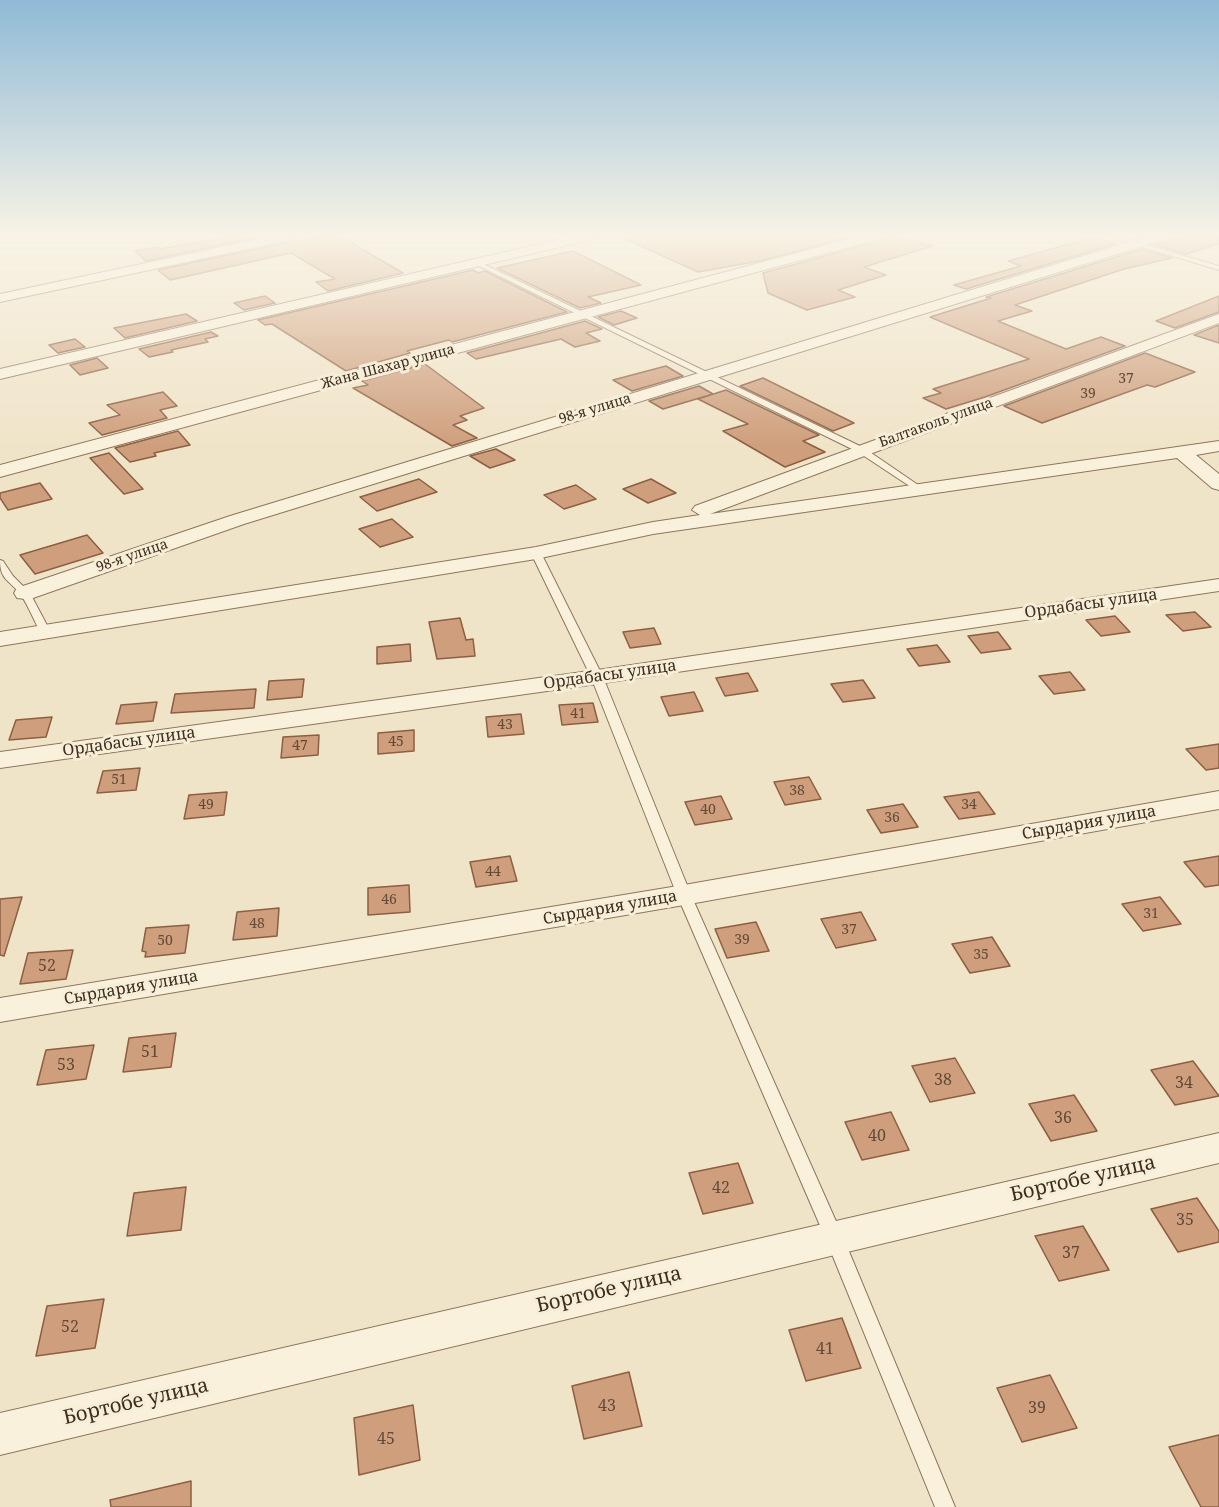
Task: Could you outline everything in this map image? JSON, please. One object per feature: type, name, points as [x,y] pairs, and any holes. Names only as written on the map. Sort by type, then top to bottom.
[{"type":"street","points":[[0,374],[299,304]]},
{"type":"street","name":"Жана Шахар улица","points":[[0,471],[622,304]]},
{"type":"street","name":"98-я улица","points":[[25,593],[237,520],[935,304]]},
{"type":"street","name":"Балтаколь улица","points":[[653,528],[1219,318]]},
{"type":"street","points":[[0,639],[536,553],[653,528],[1219,446]]},
{"type":"street","points":[[1181,452],[1219,484]]},
{"type":"street","name":"Ордабасы улица","points":[[0,760],[597,677],[1219,585]]},
{"type":"street","name":"Сырдария улица","points":[[0,1010],[684,895],[1219,800]]},
{"type":"street","name":"Бортобе улица","points":[[0,1434],[1219,1148]]},
{"type":"lane","points":[[565,304],[861,450],[920,489]]},
{"type":"lane","points":[[536,553],[597,677],[684,895],[834,1237],[945,1507]]},
{"type":"lane","points":[[0,563],[9,578],[25,593],[45,632]]},
{"type":"building","points":[[236,304],[269,304],[244,310]]},
{"type":"building","points":[[325,304],[552,304],[567,312],[452,342],[449,340],[407,351],[410,353],[346,371],[272,324],[265,325],[258,320]]},
{"type":"building","points":[[572,304],[595,304],[580,308]]},
{"type":"building","points":[[794,304],[828,304],[807,310]]},
{"type":"building","points":[[971,304],[1017,304],[1015,305],[1032,311],[998,321],[1066,349],[1101,337],[1125,346],[946,409],[923,398],[941,393],[933,389],[1029,359],[930,317]]},
{"type":"building","points":[[1198,304],[1219,304],[1219,312],[1175,328],[1156,321]]},
{"type":"building","points":[[621,311],[637,318],[614,325],[598,317]]},
{"type":"building","points":[[186,314],[197,321],[125,338],[114,328]]},
{"type":"building","points":[[585,321],[602,329],[586,333],[600,341],[575,347],[561,339],[476,359],[467,353]]},
{"type":"building","points":[[1219,325],[1219,343],[1194,335]]},
{"type":"building","points":[[211,332],[218,336],[205,339],[208,342],[171,350],[173,352],[149,357],[139,349]]},
{"type":"building","points":[[75,339],[85,347],[58,353],[49,345]]},
{"type":"building","points":[[1145,353],[1195,372],[1155,387],[1147,385],[1042,423],[1004,406]]},
{"type":"building","points":[[97,358],[108,368],[80,375],[70,365]]},
{"type":"building","points":[[425,364],[484,408],[460,416],[467,420],[453,425],[477,438],[452,446],[353,388],[368,385],[362,381]]},
{"type":"building","points":[[666,366],[683,376],[632,391],[613,380]]},
{"type":"building","points":[[763,378],[854,423],[833,431],[740,386]]},
{"type":"building","points":[[699,386],[713,394],[663,409],[649,401]]},
{"type":"building","points":[[726,390],[819,435],[803,441],[825,452],[785,467],[723,431],[748,424],[698,399]]},
{"type":"building","points":[[163,392],[177,406],[160,410],[167,418],[102,435],[89,423],[120,415],[107,405]]},
{"type":"building","points":[[178,431],[190,445],[154,453],[156,456],[130,462],[115,448]]},
{"type":"building","points":[[496,449],[515,460],[490,468],[470,456]]},
{"type":"building","points":[[109,453],[143,489],[124,494],[90,458]]},
{"type":"building","points":[[419,479],[437,492],[377,511],[360,497]]},
{"type":"building","points":[[651,479],[676,493],[648,503],[623,489]]},
{"type":"building","points":[[40,483],[52,499],[8,510],[0,498],[0,493]]},
{"type":"building","points":[[576,485],[596,499],[564,509],[544,495]]},
{"type":"building","points":[[392,519],[413,537],[380,547],[359,529]]},
{"type":"building","points":[[87,535],[103,553],[35,574],[20,555]]},
{"type":"building","points":[[1195,612],[1211,627],[1183,631],[1166,615]]},
{"type":"building","points":[[1115,616],[1130,632],[1101,636],[1086,620]]},
{"type":"building","points":[[460,618],[466,640],[473,639],[475,656],[437,659],[429,622]]},
{"type":"building","points":[[654,628],[661,644],[630,648],[623,632]]},
{"type":"building","points":[[998,632],[1011,649],[981,653],[968,636]]},
{"type":"building","points":[[410,644],[411,661],[377,664],[377,647]]},
{"type":"building","points":[[937,645],[950,662],[919,666],[907,649]]},
{"type":"building","points":[[1070,672],[1085,690],[1054,694],[1039,676]]},
{"type":"building","points":[[748,673],[758,691],[725,696],[716,678]]},
{"type":"building","points":[[304,679],[302,697],[267,700],[269,681]]},
{"type":"building","points":[[863,680],[875,698],[843,702],[831,684]]},
{"type":"building","points":[[256,689],[254,708],[171,713],[175,694]]},
{"type":"building","points":[[694,692],[703,711],[669,716],[661,697]]},
{"type":"building","points":[[157,702],[153,721],[116,724],[121,705]]},
{"type":"building","points":[[593,703],[598,722],[562,725],[559,705]]},
{"type":"building","points":[[521,714],[524,734],[488,737],[486,717]]},
{"type":"building","points":[[52,717],[46,737],[9,740],[16,720]]},
{"type":"building","points":[[414,730],[414,751],[378,754],[378,733]]},
{"type":"building","points":[[319,735],[318,755],[281,758],[283,737]]},
{"type":"building","points":[[1219,744],[1219,768],[1206,770],[1186,749]]},
{"type":"building","points":[[140,768],[136,790],[97,793],[103,771]]},
{"type":"building","points":[[809,777],[821,799],[785,805],[774,782]]},
{"type":"building","points":[[227,792],[224,815],[184,819],[189,795]]},
{"type":"building","points":[[979,792],[995,814],[959,819],[944,797]]},
{"type":"building","points":[[721,796],[732,819],[695,825],[685,802]]},
{"type":"building","points":[[903,804],[918,827],[881,833],[867,810]]},
{"type":"building","points":[[510,856],[517,881],[476,887],[470,862]]},
{"type":"building","points":[[1219,856],[1219,885],[1205,887],[1184,862]]},
{"type":"building","points":[[409,885],[410,912],[368,915],[368,888]]},
{"type":"building","points":[[22,897],[4,956],[0,955],[0,899]]},
{"type":"building","points":[[1160,897],[1181,924],[1143,931],[1122,904]]},
{"type":"building","points":[[279,908],[277,936],[233,940],[237,912]]},
{"type":"building","points":[[861,912],[876,940],[836,948],[821,919]]},
{"type":"building","points":[[756,922],[769,951],[727,958],[715,929]]},
{"type":"building","points":[[189,925],[185,953],[145,957],[146,952],[142,951],[146,928]]},
{"type":"building","points":[[992,937],[1010,966],[970,973],[952,944]]},
{"type":"building","points":[[73,950],[66,979],[20,984],[28,953]]},
{"type":"building","points":[[176,1033],[171,1067],[123,1072],[129,1038]]},
{"type":"building","points":[[94,1045],[86,1079],[37,1085],[46,1050]]},
{"type":"building","points":[[955,1058],[975,1093],[930,1102],[912,1066]]},
{"type":"building","points":[[1193,1061],[1219,1096],[1175,1105],[1151,1070]]},
{"type":"building","points":[[1074,1095],[1097,1131],[1051,1141],[1029,1104]]},
{"type":"building","points":[[891,1112],[909,1150],[862,1160],[845,1122]]},
{"type":"building","points":[[738,1163],[753,1203],[703,1214],[689,1173]]},
{"type":"building","points":[[186,1187],[181,1230],[127,1236],[134,1193]]},
{"type":"building","points":[[1197,1198],[1219,1231],[1219,1242],[1178,1252],[1151,1209]]},
{"type":"building","points":[[1083,1226],[1109,1270],[1059,1281],[1035,1236]]},
{"type":"building","points":[[104,1299],[95,1348],[36,1356],[47,1306]]},
{"type":"building","points":[[842,1318],[861,1368],[806,1381],[789,1330]]},
{"type":"building","points":[[629,1372],[642,1426],[584,1439],[572,1386]]},
{"type":"building","points":[[1050,1375],[1077,1428],[1022,1442],[997,1388]]},
{"type":"building","points":[[413,1405],[420,1460],[359,1475],[354,1418]]},
{"type":"building","points":[[1219,1435],[1219,1507],[1201,1507],[1169,1447]]},
{"type":"building","points":[[191,1481],[191,1507],[111,1507],[110,1500]]}]
